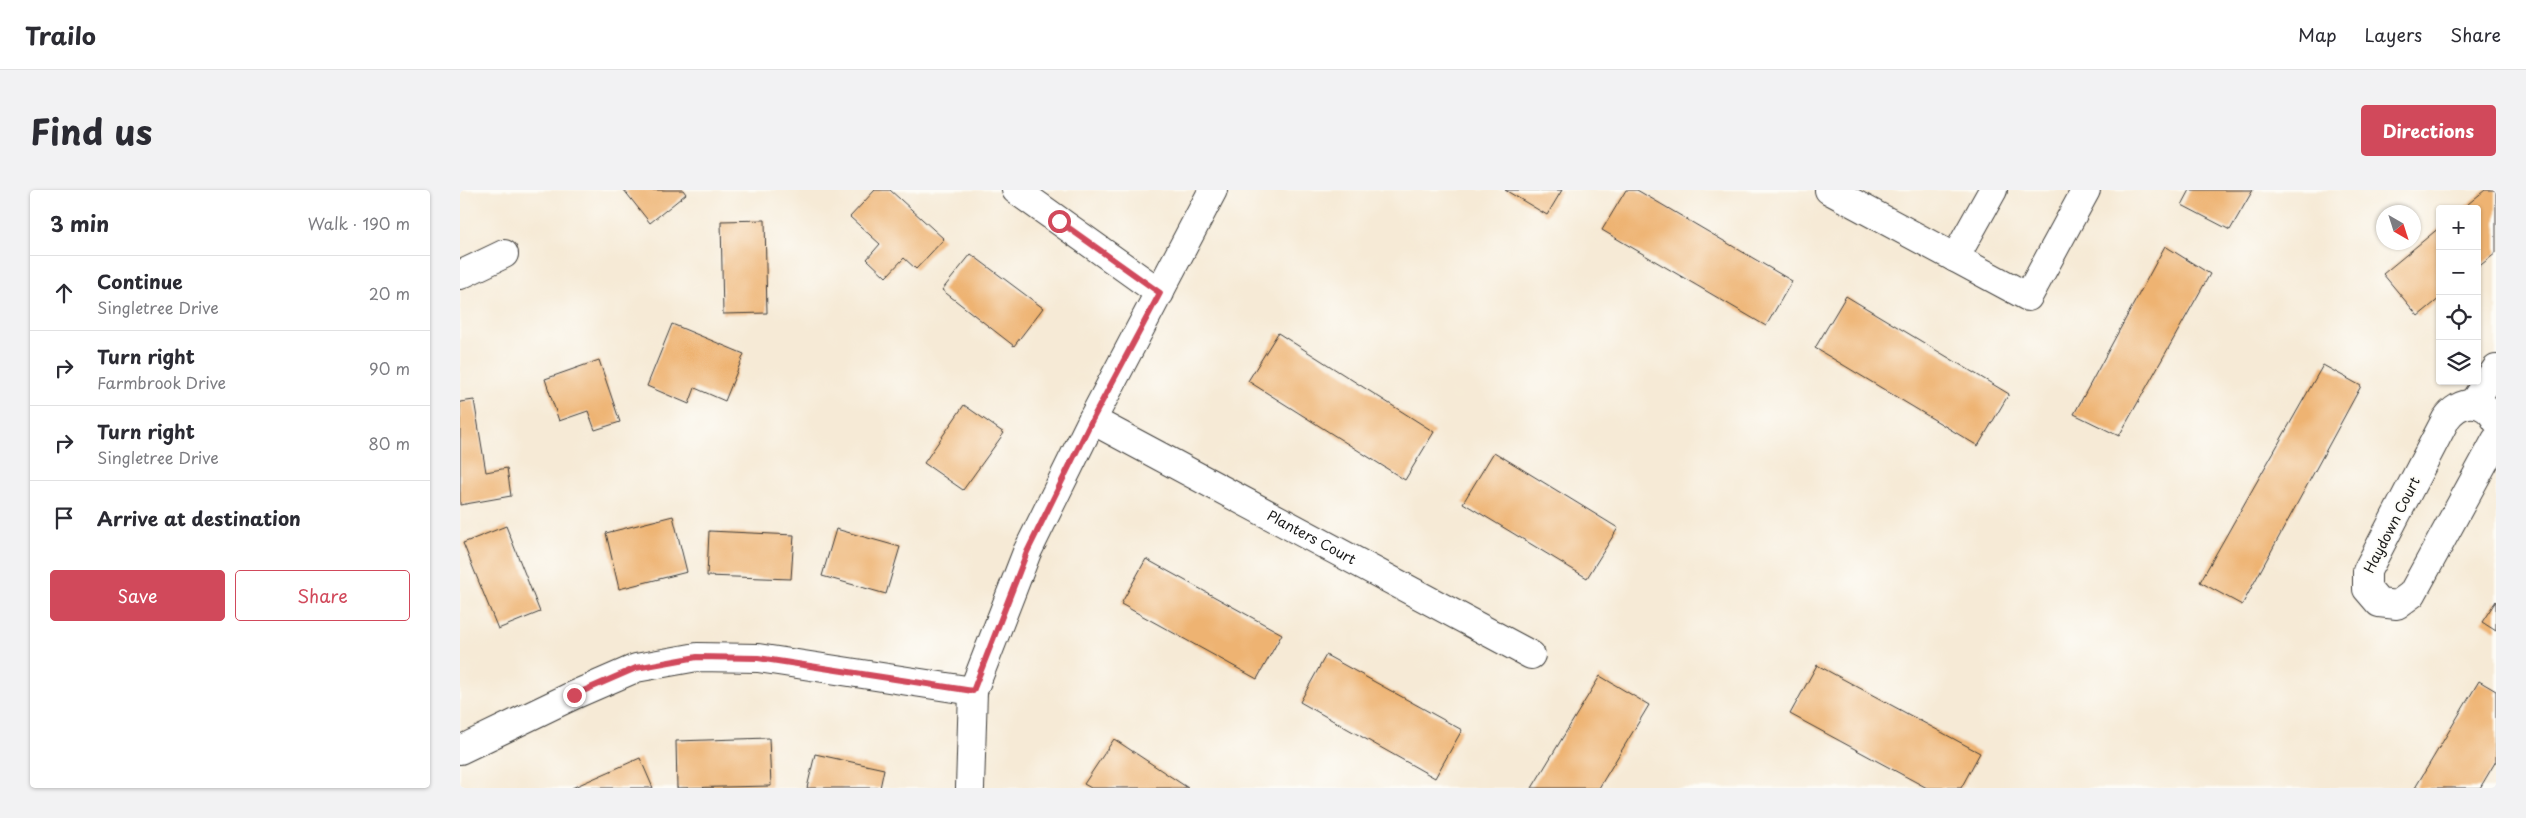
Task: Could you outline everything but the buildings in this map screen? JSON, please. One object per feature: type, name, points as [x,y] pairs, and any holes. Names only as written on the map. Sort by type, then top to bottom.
[{"type":"street","points":[[1016,190],[1160,293]]},
{"type":"street","points":[[970,788],[973,691],[1027,552],[1092,420],[1213,190]]},
{"type":"street","points":[[1829,190],[2028,297],[2086,190]]},
{"type":"street","points":[[1955,258],[1993,190]]},
{"type":"street","points":[[460,276],[504,254]]},
{"type":"street","points":[[2496,369],[2473,403],[2483,406],[2492,412],[2496,420]]},
{"type":"street","name":"Haydown Court","points":[[2473,403],[2462,404],[2446,418],[2367,571],[2367,589],[2379,603],[2397,605],[2412,594],[2496,440]]},
{"type":"street","name":"Planters Court","points":[[1092,420],[1531,655]]},
{"type":"street","points":[[460,749],[636,668],[697,657],[758,658],[973,691]]},
{"type":"route","points":[[574,695],[636,668],[697,657],[758,658],[973,691],[1027,552],[1092,420],[1160,293],[1059,221]]}]
